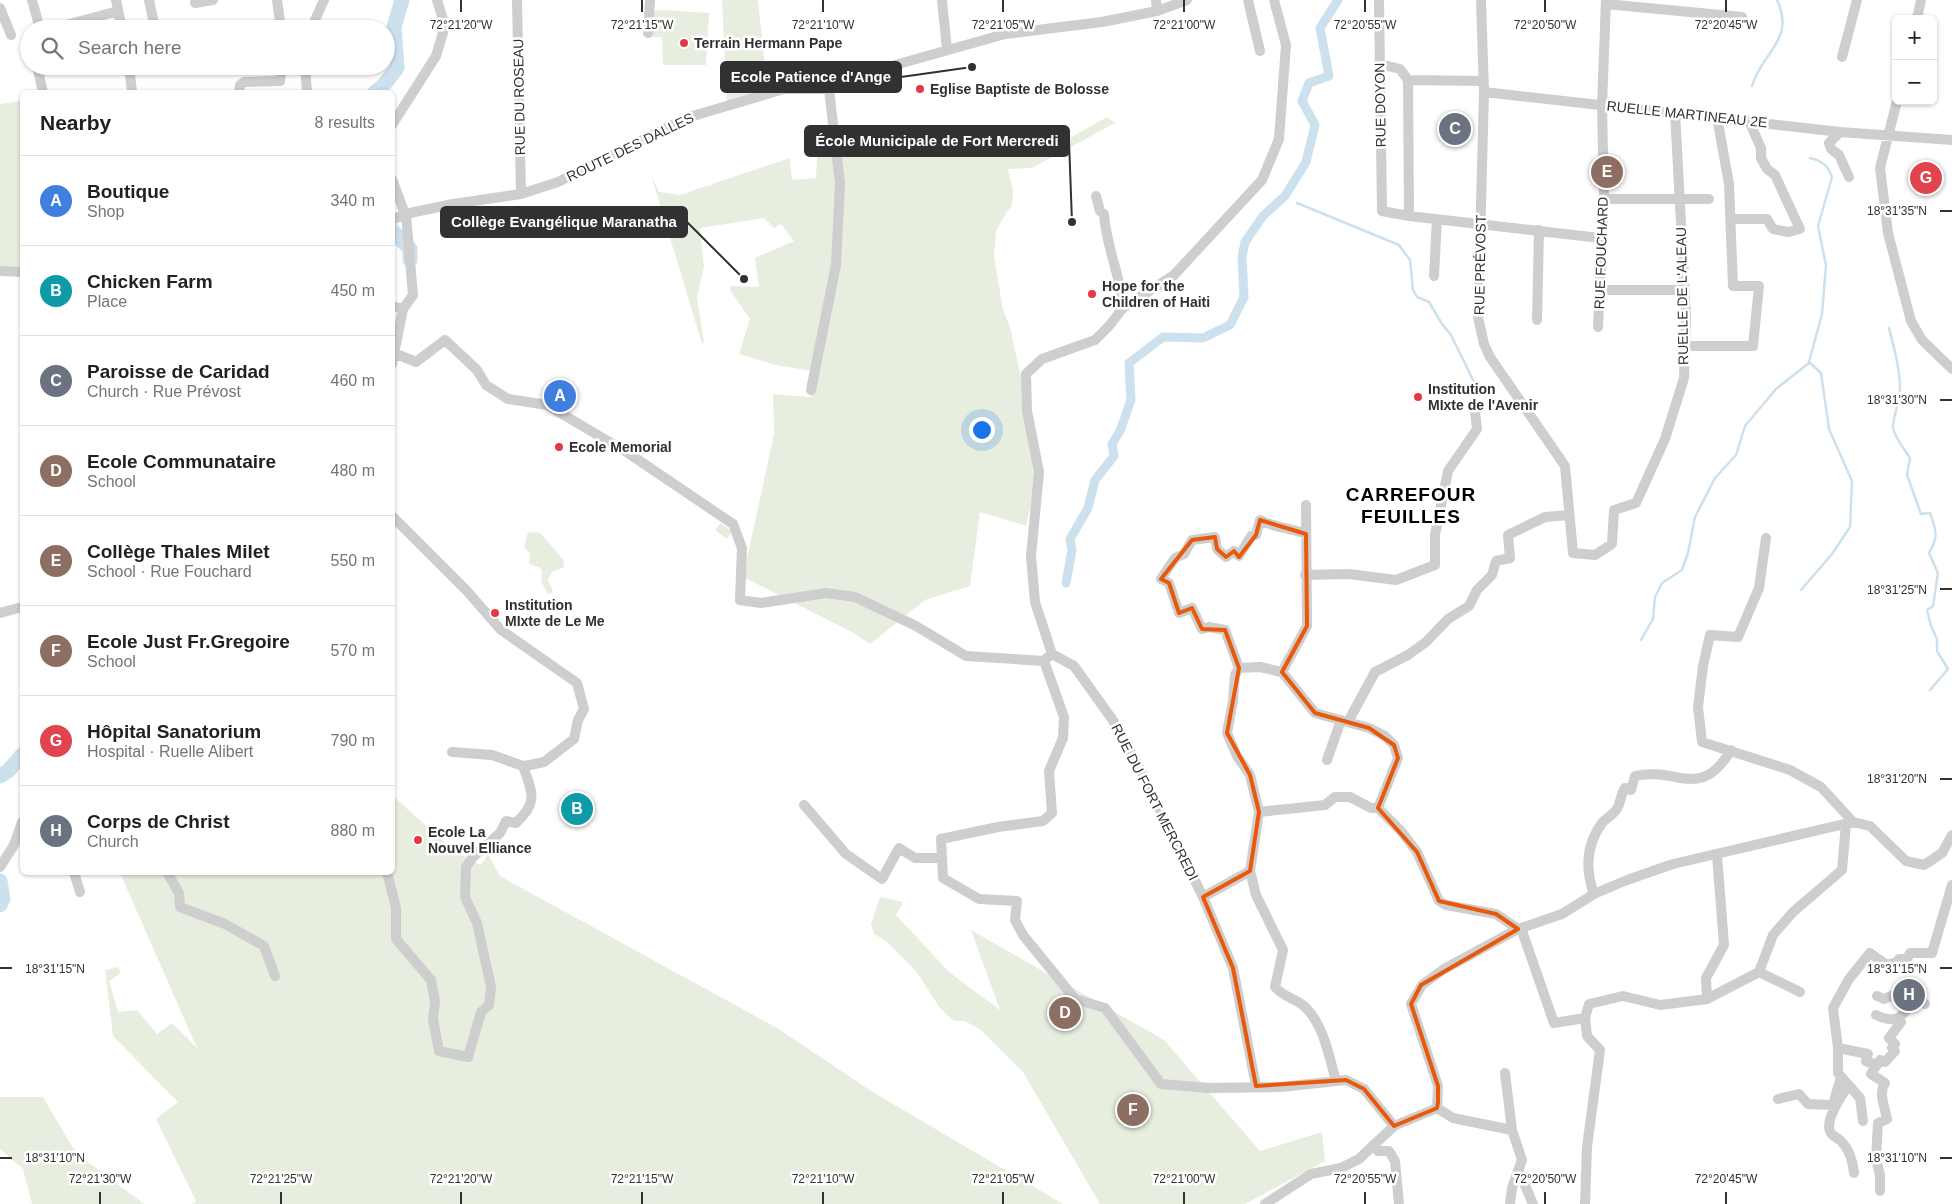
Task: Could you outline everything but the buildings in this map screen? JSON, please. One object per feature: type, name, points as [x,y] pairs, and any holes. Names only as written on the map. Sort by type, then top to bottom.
[{"type":"street","points":[[32,0],[38,20]]},
{"type":"street","points":[[116,0],[120,20]]},
{"type":"street","points":[[149,0],[153,20]]},
{"type":"street","points":[[194,3],[213,0]]},
{"type":"street","points":[[277,0],[280,20]]},
{"type":"street","points":[[315,20],[324,0]]},
{"type":"street","points":[[395,120],[436,56],[444,26],[437,0]]},
{"type":"street","name":"RUE DU ROSEAU","points":[[517,0],[521,194]]},
{"type":"street","points":[[648,33],[650,0]]},
{"type":"street","points":[[942,0],[947,50]]},
{"type":"street","points":[[1156,0],[1157,11]]},
{"type":"street","name":"ROUTE DES DALLES","points":[[395,219],[406,214],[453,204],[521,194],[558,182],[686,118],[784,89],[829,90],[895,65],[1004,34],[1102,22],[1157,11],[1187,0]]},
{"type":"street","points":[[1248,0],[1260,51]]},
{"type":"street","points":[[1274,0],[1286,45],[1279,139],[1262,180],[1174,275],[1123,308],[1110,326],[1095,340],[1042,359],[1026,374],[1027,411],[1039,472],[1032,565],[1035,602],[1064,717],[1063,738],[1049,771],[1052,812],[1043,821],[998,827],[941,839],[940,858],[943,878],[979,899],[1017,901],[1015,920],[1024,935],[1075,999],[1105,1008],[1161,1084],[1209,1088],[1256,1086],[1280,1088],[1346,1080],[1364,1089],[1394,1126]]},
{"type":"street","name":"RUE DOYON","points":[[1379,0],[1382,211],[1408,216]]},
{"type":"street","name":"RUE PRÉVOST","points":[[1481,0],[1484,92],[1478,317],[1484,344],[1506,383],[1565,466],[1573,553],[1584,555]]},
{"type":"street","points":[[1842,57],[1857,0]]},
{"type":"street","points":[[1918,15],[1921,0]]},
{"type":"street","points":[[1606,2],[1742,16]]},
{"type":"street","name":"RUE FOUCHARD","points":[[1598,327],[1600,238],[1604,199],[1602,105],[1606,2]]},
{"type":"street","points":[[0,8],[11,35]]},
{"type":"street","points":[[86,20],[118,12]]},
{"type":"street","points":[[1380,64],[1400,69],[1408,80],[1408,216],[1600,238]]},
{"type":"street","points":[[39,75],[42,90]]},
{"type":"street","points":[[130,75],[132,90]]},
{"type":"street","points":[[239,90],[240,85],[244,82],[280,81],[283,75]]},
{"type":"street","points":[[306,75],[307,90]]},
{"type":"street","points":[[1408,80],[1484,81]]},
{"type":"street","points":[[812,390],[836,265],[840,184],[829,90]]},
{"type":"street","name":"RUELLE MARTINEAU 2E","points":[[1484,92],[1840,132],[1952,140]]},
{"type":"street","points":[[1896,105],[1880,168],[1888,233],[1911,321],[1922,340],[1952,369]]},
{"type":"street","name":"RUELLE DE L'ALEAU","points":[[1584,555],[1595,555],[1612,544],[1614,510],[1636,503],[1665,439],[1684,378],[1686,346],[1675,112]]},
{"type":"street","points":[[1686,346],[1753,346],[1758,286],[1733,286],[1729,184],[1716,117]]},
{"type":"street","points":[[1731,219],[1767,219],[1773,229],[1788,232],[1800,229],[1775,175],[1767,169],[1761,158],[1761,148],[1749,121]]},
{"type":"street","points":[[1840,132],[1828,143],[1831,150],[1839,156],[1849,177]]},
{"type":"street","points":[[395,186],[406,214],[414,295],[398,308],[395,342]]},
{"type":"street","points":[[1096,196],[1100,210],[1104,214],[1114,268],[1122,288],[1123,308]]},
{"type":"street","points":[[1604,199],[1709,199]]},
{"type":"street","points":[[1434,276],[1437,219]]},
{"type":"street","points":[[1537,320],[1539,230]]},
{"type":"street","points":[[0,271],[20,272]]},
{"type":"street","points":[[1598,290],[1684,290]]},
{"type":"street","points":[[395,353],[416,362],[445,340],[478,370],[486,384],[508,399],[547,405],[628,453],[733,524],[742,548],[740,600],[761,603],[826,593],[855,597],[916,626],[966,656],[1048,658]]},
{"type":"street","points":[[1305,575],[1349,574],[1396,580],[1435,565],[1435,535],[1448,471],[1477,429],[1474,403]]},
{"type":"street","points":[[1282,672],[1306,626],[1306,505]]},
{"type":"street","points":[[1328,760],[1344,721],[1375,672],[1408,655],[1426,642],[1448,619],[1469,606],[1477,590],[1492,575],[1496,561],[1510,558],[1508,535],[1546,516],[1569,515]]},
{"type":"street","points":[[395,519],[472,596],[501,630],[577,683],[584,709],[578,720],[574,739],[544,762],[523,766],[492,755],[452,752]]},
{"type":"street","points":[[1306,534],[1289,528],[1270,525],[1260,520],[1256,535],[1251,536],[1242,552],[1238,556],[1234,551],[1226,557],[1217,549],[1215,537],[1192,540],[1184,554],[1175,558],[1161,579],[1169,583],[1178,614],[1192,608],[1202,629],[1210,627],[1225,630],[1239,668],[1235,675],[1233,701],[1226,733],[1236,756],[1250,775],[1259,812],[1250,870],[1256,896],[1283,950],[1275,987],[1282,995],[1304,1006],[1320,1027],[1336,1081]]},
{"type":"street","points":[[1585,1204],[1588,1147],[1600,1050],[1587,1036],[1585,1018],[1589,1004],[1623,996],[1660,1005],[1707,998],[1760,972],[1773,935],[1793,912],[1842,870],[1850,823],[1821,787],[1790,770],[1702,742],[1698,707],[1703,666],[1710,635],[1738,637],[1759,588],[1766,538]]},
{"type":"street","points":[[0,613],[20,608]]},
{"type":"street","name":"RUE DU FORT MERCREDI","points":[[1048,658],[1074,666],[1112,719],[1137,763],[1203,897],[1233,968],[1256,1086]]},
{"type":"street","points":[[1239,668],[1260,667],[1282,672],[1315,713],[1369,728],[1385,736],[1394,745],[1398,758],[1378,808]]},
{"type":"street","points":[[1594,894],[1588,879],[1587,862],[1593,836],[1606,818],[1616,810],[1625,788],[1631,790],[1636,776],[1650,773],[1668,778],[1703,778],[1719,769],[1731,750]]},
{"type":"street","points":[[388,875],[396,908],[396,939],[431,980],[435,1002],[433,1019],[439,1051],[468,1057],[481,1012],[489,1005],[491,987],[475,917],[466,901],[466,867],[473,857],[500,833],[506,821],[516,823],[530,806],[532,794],[523,766]]},
{"type":"street","points":[[1259,812],[1325,805],[1335,797],[1350,797],[1371,808],[1378,808],[1401,831],[1417,852],[1439,901],[1446,905],[1496,914],[1519,929],[1554,1024],[1585,1018]]},
{"type":"street","points":[[804,805],[846,854],[882,879],[899,848],[915,858],[940,858]]},
{"type":"street","points":[[1437,1108],[1438,1086],[1411,1004],[1422,985],[1444,969],[1519,929],[1562,914],[1594,894],[1673,864],[1850,823],[1870,826],[1906,861],[1915,865],[1924,865],[1942,852],[1951,839]]},
{"type":"street","points":[[0,867],[14,845],[20,828]]},
{"type":"street","points":[[1707,998],[1706,978],[1724,946],[1717,854]]},
{"type":"street","points":[[1203,897],[1250,870]]},
{"type":"street","points":[[75,875],[80,892]]},
{"type":"street","points":[[169,875],[179,893],[180,906],[225,924],[264,946],[275,976]]},
{"type":"street","points":[[1864,1121],[1860,1098],[1838,1073],[1838,1048],[1833,1008],[1858,966],[1870,953],[1887,965],[1897,962],[1899,959],[1907,959],[1910,953],[1932,953],[1952,885]]},
{"type":"street","points":[[1760,972],[1800,992]]},
{"type":"street","points":[[1876,1015],[1883,1018],[1898,1018],[1920,1001],[1917,993],[1909,986],[1901,986],[1898,994],[1884,1000],[1877,996]]},
{"type":"street","points":[[1880,1190],[1876,1140],[1878,1123],[1887,1119],[1882,1098],[1882,1088],[1885,1083],[1871,1074],[1880,1060],[1885,1062],[1895,1051],[1892,1048],[1895,1044],[1889,1038],[1901,1022],[1898,1018]]},
{"type":"street","points":[[1838,1048],[1868,1054],[1866,1061],[1876,1065]]},
{"type":"street","points":[[1505,1073],[1512,1130],[1522,1160],[1510,1204]]},
{"type":"street","points":[[1778,1099],[1799,1094],[1805,1102],[1810,1104],[1832,1105],[1840,1080],[1846,1083]]},
{"type":"street","points":[[1846,1083],[1832,1112],[1828,1126],[1833,1136],[1844,1144],[1851,1158],[1854,1173]]},
{"type":"street","points":[[1266,1204],[1311,1174],[1341,1168],[1359,1159],[1394,1126],[1437,1108]]},
{"type":"street","points":[[1437,1108],[1453,1118],[1512,1130]]},
{"type":"street","points":[[1374,1144],[1378,1151],[1389,1151],[1395,1161],[1399,1204]]},
{"type":"street","points":[[1519,1171],[1534,1204]]},
{"type":"highlighted area","points":[[1260,520],[1306,534],[1307,626],[1282,672],[1315,713],[1369,728],[1394,745],[1398,758],[1378,808],[1417,852],[1439,901],[1496,914],[1518,929],[1421,985],[1411,1004],[1438,1086],[1437,1108],[1394,1126],[1364,1089],[1346,1080],[1256,1086],[1233,968],[1203,897],[1250,871],[1259,812],[1250,775],[1227,733],[1239,668],[1225,630],[1202,629],[1192,608],[1179,613],[1169,583],[1161,579],[1192,540],[1215,537],[1217,549],[1226,557],[1234,551],[1239,557],[1256,535]]},
{"type":"shaded area","points":[[722,0],[758,0],[768,94],[727,103]]},
{"type":"shaded area","name":"Terrain Hermann Pape","points":[[652,11],[709,13],[706,65],[663,65],[662,37],[649,37]]},
{"type":"shaded area","points":[[20,101],[20,270],[0,267],[0,104]]},
{"type":"shaded area","points":[[1107,117],[1115,123],[1032,168],[1008,169],[1013,191],[1012,205],[996,231],[994,256],[1003,310],[1010,327],[1022,382],[1029,428],[1035,484],[1026,526],[980,512],[970,586],[925,600],[870,644],[852,632],[743,577],[774,434],[773,394],[811,397],[819,372],[776,365],[739,354],[750,319],[730,290],[731,286],[759,287],[755,258],[794,241],[781,224],[774,228],[764,218],[700,228],[704,266],[697,298],[704,342],[702,344],[651,175],[659,192],[680,195],[790,158],[792,180],[816,178],[818,139],[849,128],[862,143],[897,152],[987,129],[1026,145],[1040,145],[1066,140]]},
{"type":"shaded area","points":[[721,523],[732,532],[727,539],[715,530]]},
{"type":"shaded area","points":[[528,532],[540,533],[563,559],[564,567],[552,572],[548,579],[553,592],[548,594],[541,581],[542,571],[539,567],[529,564],[530,553],[524,548]]},
{"type":"shaded area","points":[[395,798],[453,850],[481,865],[488,854],[500,876],[777,1028],[871,1091],[1063,1204],[192,1204],[196,1201],[156,1119],[178,1102],[113,1036],[105,970],[118,967],[121,973],[109,981],[118,1012],[137,1010],[157,1034],[172,1023],[197,1048],[121,875],[395,875]]},
{"type":"shaded area","points":[[880,897],[903,902],[896,915],[949,972],[1000,1010],[971,930],[1164,1040],[1260,1151],[1322,1132],[1325,1161],[1245,1204],[1100,1204],[1023,1072],[981,1030],[965,1021],[954,1021],[940,1008],[916,971],[886,941],[874,934],[871,924]]},
{"type":"shaded area","points":[[0,1097],[43,1097],[76,1153],[144,1204],[32,1204],[23,1169],[0,1149]]},
{"type":"waterway","points":[[395,24],[402,0]]},
{"type":"waterway","points":[[1066,583],[1072,550],[1070,539],[1088,508],[1095,480],[1114,456],[1112,444],[1120,431],[1131,400],[1129,363],[1163,337],[1203,338],[1230,325],[1244,297],[1242,257],[1245,242],[1263,216],[1285,196],[1306,162],[1315,125],[1302,101],[1309,83],[1329,76],[1320,28],[1338,0]]},
{"type":"waterway","points":[[1752,86],[1756,74],[1780,36],[1782,14],[1777,0]]},
{"type":"waterway","points":[[395,41],[397,68],[395,71]]},
{"type":"waterway","points":[[378,90],[391,75]]},
{"type":"waterway","points":[[1801,590],[1832,554],[1850,527],[1852,481],[1829,429],[1821,373],[1809,362],[1822,314],[1826,265],[1818,226],[1832,177],[1829,169],[1824,164],[1810,158]]},
{"type":"waterway","points":[[1297,203],[1399,245],[1410,260],[1413,290],[1417,297],[1429,302],[1451,335],[1474,382]]},
{"type":"waterway","points":[[395,233],[410,249],[410,260]]},
{"type":"waterway","points":[[1889,328],[1900,382],[1900,394],[1893,428],[1898,440],[1910,458],[1907,475],[1921,514],[1930,513],[1936,533],[1929,553],[1938,573],[1933,606],[1927,610],[1937,639],[1937,651],[1948,669],[1930,690]]},
{"type":"waterway","points":[[1641,640],[1653,619],[1655,597],[1662,583],[1682,570],[1688,553],[1695,517],[1715,478],[1736,455],[1745,426],[1776,389],[1809,363]]},
{"type":"waterway","points":[[0,776],[8,771],[20,757]]},
{"type":"waterway","points":[[0,881],[3,899],[0,905]]},
{"type":"place","name":"Terrain Hermann Pape","points":[[684,43]]},
{"type":"place","name":"Ecole Patience d'Ange","points":[[972,67]]},
{"type":"place","name":"Eglise Baptiste de Bolosse","points":[[920,89]]},
{"type":"place","name":"Paroisse de Caridad","points":[[1455,129]]},
{"type":"place","name":"Collège Thales Milet","points":[[1607,172]]},
{"type":"place","name":"Hôpital Sanatorium","points":[[1926,178]]},
{"type":"place","name":"École Municipale de Fort Mercredi","points":[[1072,222]]},
{"type":"place","name":"Collège Evangélique Maranatha","points":[[744,279]]},
{"type":"place","name":"Hope for the Children of Haiti","points":[[1092,294]]},
{"type":"place","name":"Boutique","points":[[560,396]]},
{"type":"place","name":"Institution MIxte de l'Avenir","points":[[1418,397]]},
{"type":"place","name":"Ecole Memorial","points":[[559,447]]},
{"type":"place","name":"Institution MIxte de Le Me","points":[[495,613]]},
{"type":"place","name":"Chicken Farm","points":[[577,809]]},
{"type":"place","name":"Ecole La Nouvel Elliance","points":[[418,840]]},
{"type":"place","name":"Corps de Christ","points":[[1909,995]]},
{"type":"place","name":"Ecole Communataire","points":[[1065,1013]]},
{"type":"place","name":"Ecole Just Fr.Gregoire","points":[[1133,1110]]},
{"type":"district","name":"CARREFOUR FEUILLES","points":[[1411,505]]}]
